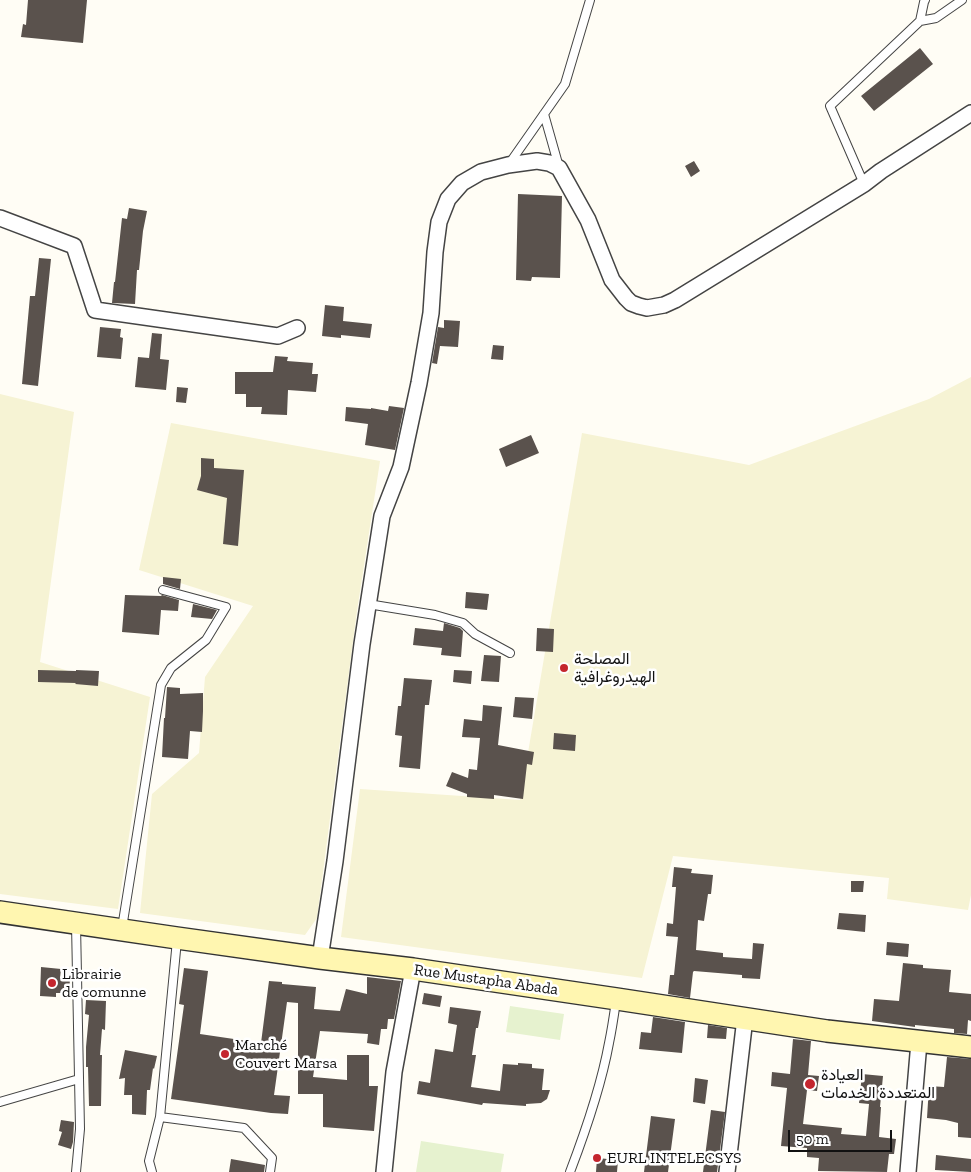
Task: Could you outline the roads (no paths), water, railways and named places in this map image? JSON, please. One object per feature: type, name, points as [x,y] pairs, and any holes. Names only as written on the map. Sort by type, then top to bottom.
[{"type":"main road","name":"Rue Mustapha Abada","points":[[0,912],[320,958],[413,969],[827,1031],[971,1047]]},
{"type":"street","points":[[320,958],[335,862],[368,604],[382,516],[401,467],[419,383],[431,313],[435,252],[440,222],[448,199],[462,183],[481,172],[508,165],[537,161],[549,163],[559,168],[588,220],[612,280],[631,303],[647,308],[664,305],[674,300],[864,184],[971,113]]},
{"type":"street","points":[[0,218],[74,246],[95,310],[278,336],[297,328]]},
{"type":"street","points":[[384,1172],[394,1072],[413,969]]},
{"type":"street","points":[[727,1172],[745,1018]]},
{"type":"street","points":[[908,1172],[919,1042]]},
{"type":"lane","points":[[508,165],[565,84],[590,0]]},
{"type":"lane","points":[[920,21],[925,0]]},
{"type":"lane","points":[[864,184],[830,106],[920,21],[936,18],[962,0]]},
{"type":"lane","points":[[544,114],[559,168]]},
{"type":"lane","points":[[122,930],[161,685],[171,668],[206,640],[226,607],[163,590]]},
{"type":"lane","points":[[368,604],[435,614],[463,623],[475,634],[510,653]]},
{"type":"lane","points":[[76,922],[80,1129],[76,1172]]},
{"type":"lane","points":[[152,1172],[149,1161],[160,1117],[177,938]]},
{"type":"lane","points":[[570,1172],[601,1077],[616,999]]},
{"type":"lane","points":[[0,1102],[79,1079]]},
{"type":"lane","points":[[160,1117],[244,1128],[272,1158],[270,1172]]},
{"type":"place","name":"المصلحة الهيدروغرافية","points":[[564,668]]},
{"type":"place","name":"Librairie de comunne","points":[[52,983]]},
{"type":"place","name":"Marché Couvert Marsa","points":[[225,1054]]},
{"type":"place","name":"العيادة المتعددة الخدمات","points":[[810,1084]]},
{"type":"place","name":"EURL INTELECSYS","points":[[597,1158]]}]
